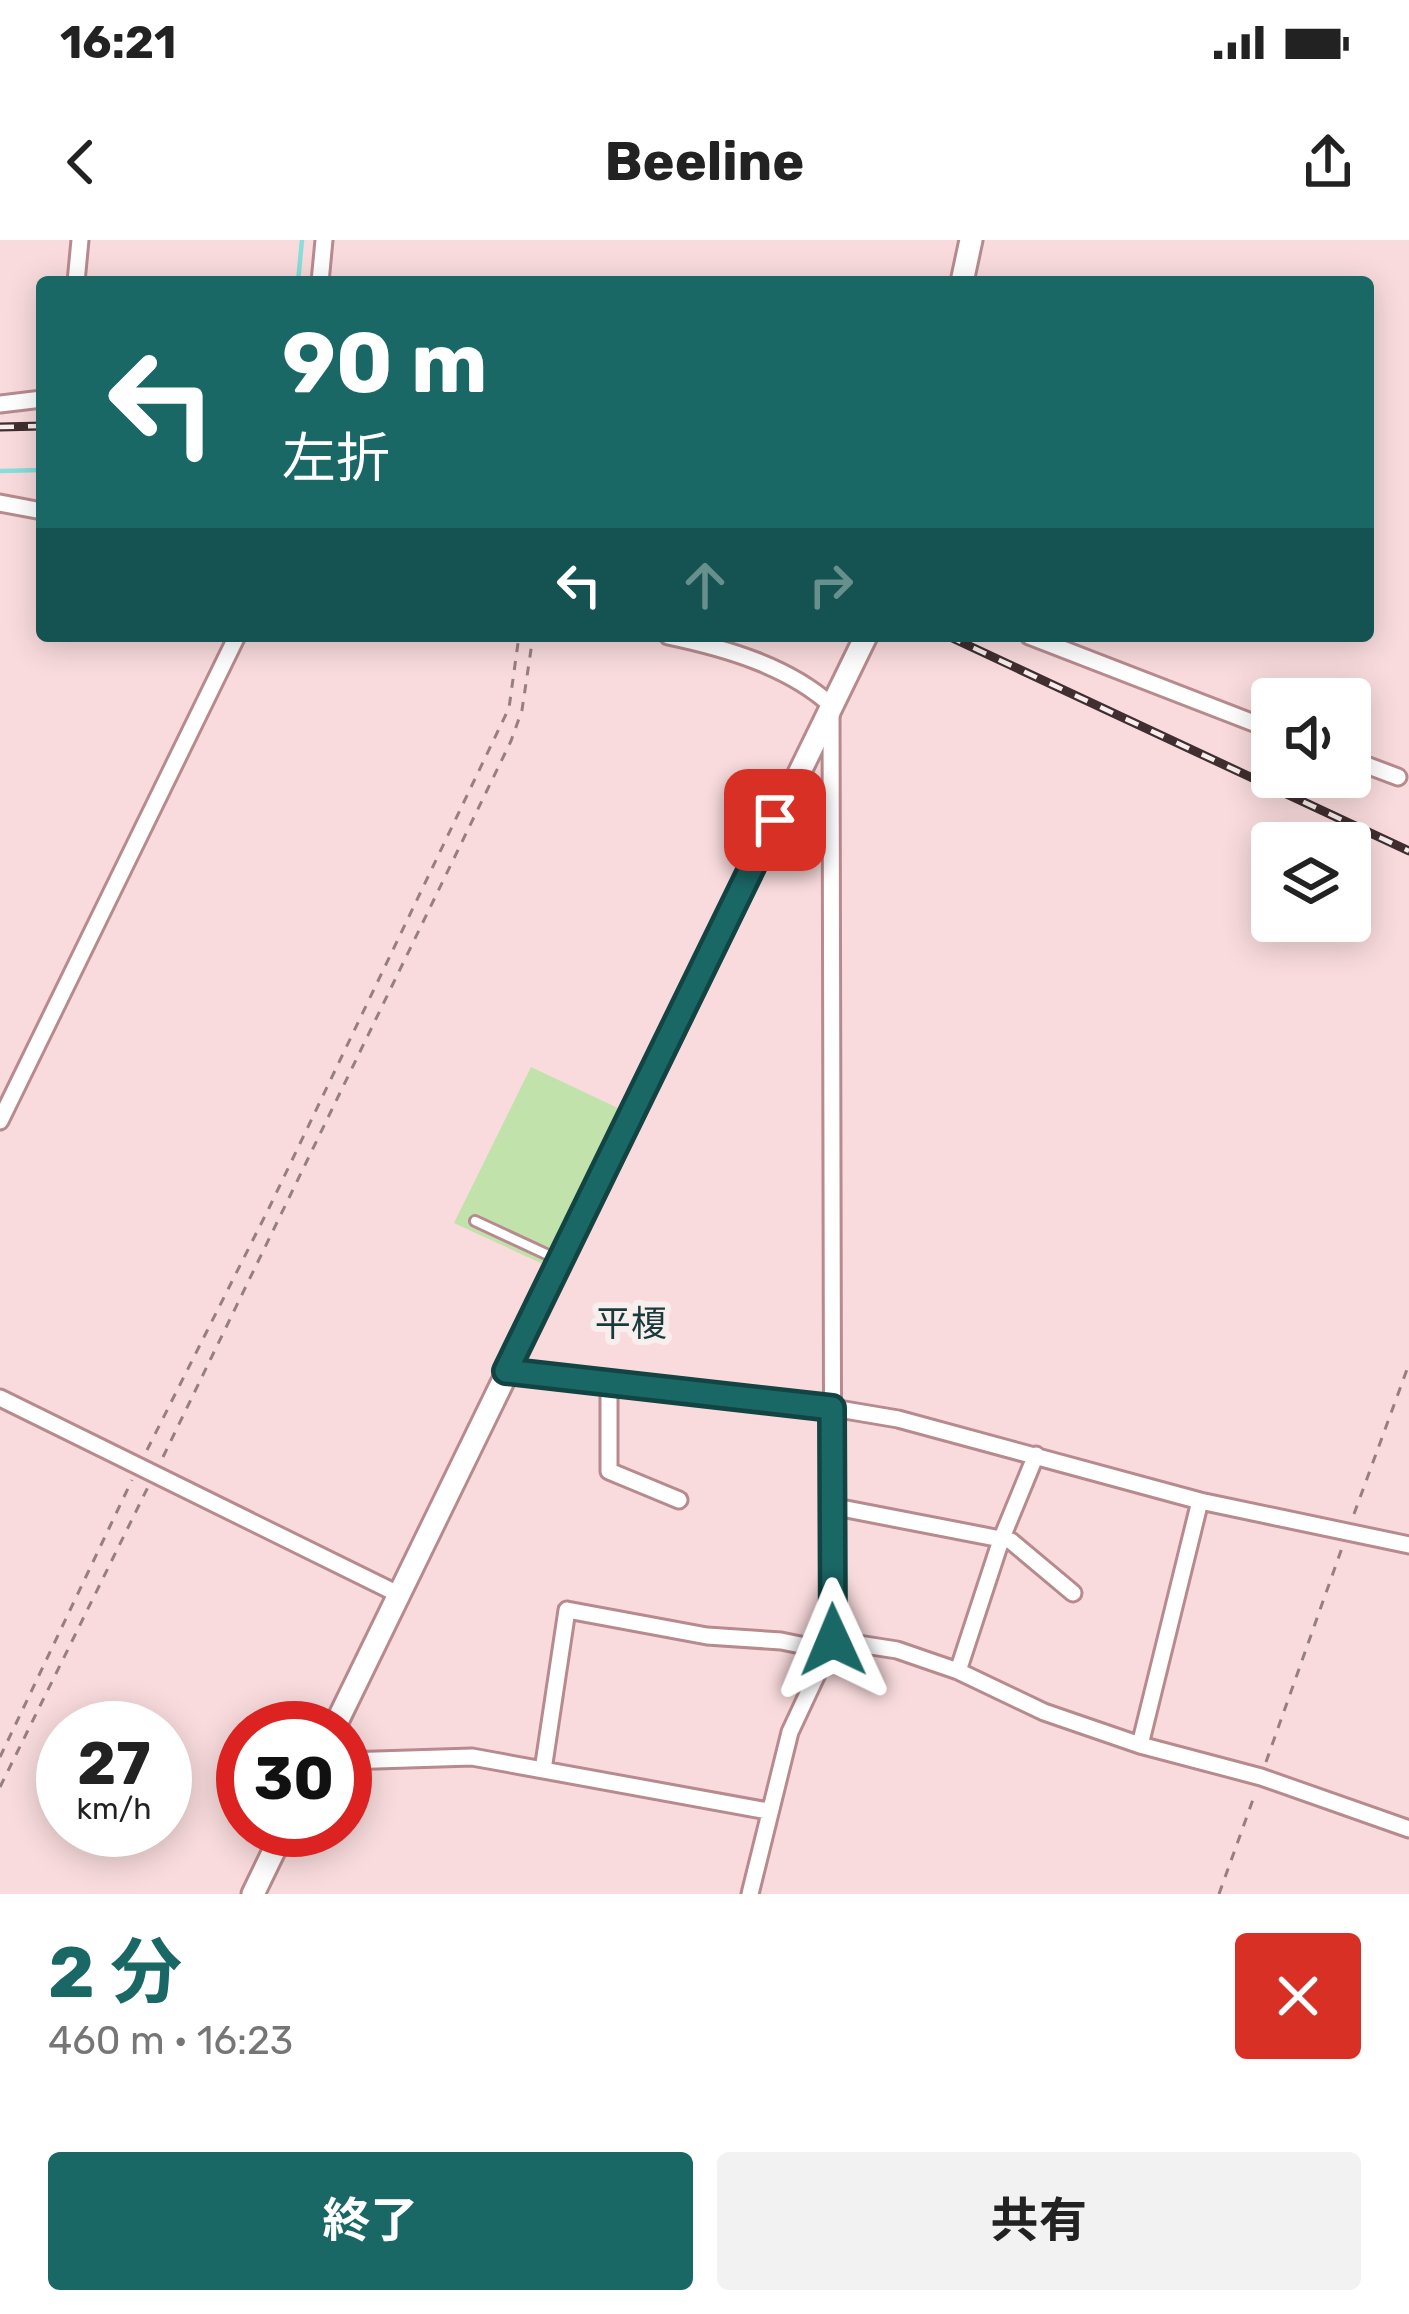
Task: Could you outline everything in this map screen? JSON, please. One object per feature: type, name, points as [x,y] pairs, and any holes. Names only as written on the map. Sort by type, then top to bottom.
[{"type":"street","points":[[77,276],[80,240]]},
{"type":"street","points":[[321,276],[324,240]]},
{"type":"street","points":[[963,276],[971,240]]},
{"type":"street","points":[[0,404],[36,400]]},
{"type":"street","points":[[0,502],[36,510]]},
{"type":"street","points":[[0,1121],[234,642]]},
{"type":"street","points":[[698,642],[806,682],[831,705],[829,1645],[790,1732],[750,1894]]},
{"type":"street","points":[[347,1701],[863,642]]},
{"type":"street","points":[[1045,642],[1251,722]]},
{"type":"street","points":[[1371,767],[1398,777]]},
{"type":"street","points":[[506,1371],[898,1419],[1200,1501],[1409,1545]]},
{"type":"street","points":[[609,1383],[609,1471],[679,1500]]},
{"type":"street","points":[[0,1398],[398,1594]]},
{"type":"street","points":[[958,1671],[1001,1540],[1036,1454]]},
{"type":"street","points":[[1140,1745],[1200,1501]]},
{"type":"street","points":[[831,1506],[1011,1541],[1073,1593]]},
{"type":"street","points":[[543,1770],[567,1610],[707,1636],[897,1650],[958,1671],[1044,1712],[1140,1745],[1261,1777],[1409,1829]]},
{"type":"street","points":[[372,1760],[472,1757],[769,1810]]},
{"type":"street","points":[[253,1894],[271,1857]]},
{"type":"lane","points":[[475,1221],[560,1261]]},
{"type":"path","points":[[0,1787],[270,1206],[509,708],[518,642]]},
{"type":"path","points":[[0,1757],[511,741],[532,642]]},
{"type":"path","points":[[1219,1894],[1409,1364]]},
{"type":"green space","points":[[531,1067],[620,1109],[545,1265],[454,1223]]},
{"type":"waterway","points":[[299,276],[302,240]]},
{"type":"waterway","points":[[0,471],[36,470]]},
{"type":"railway","points":[[0,427],[36,426]]},
{"type":"railway","points":[[961,642],[1409,851]]},
{"type":"district","name":"平榎","points":[[631,1323]]},
{"type":"route","points":[[775,820],[506,1371],[832,1408],[833,1640]]}]
